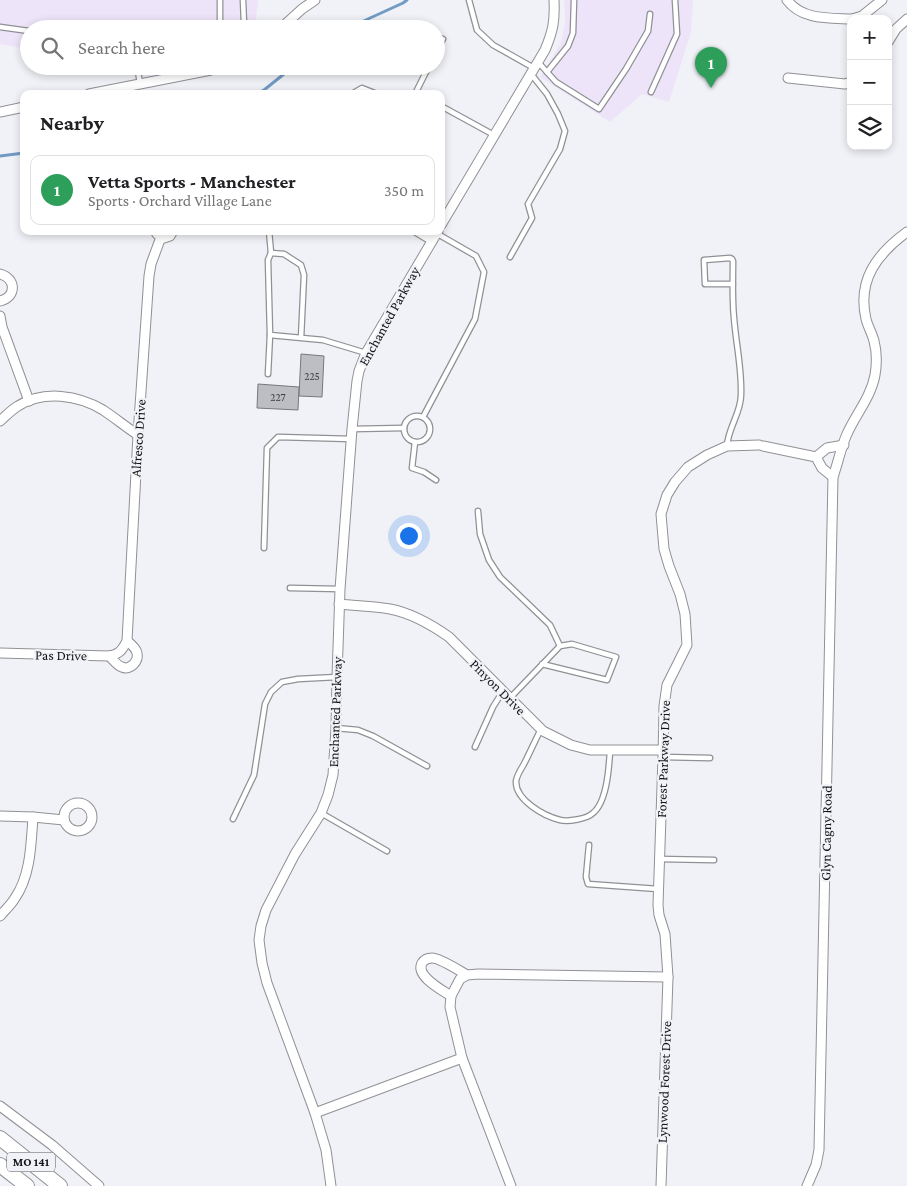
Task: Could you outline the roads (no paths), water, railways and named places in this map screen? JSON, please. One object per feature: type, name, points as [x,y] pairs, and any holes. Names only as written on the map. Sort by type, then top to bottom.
[{"type":"highway","name":"MO 141","points":[[0,1138],[60,1186]]},
{"type":"highway","name":"MO 141","points":[[0,1165],[26,1186]]},
{"type":"street","points":[[290,20],[315,0]]},
{"type":"street","name":"Enchanted Parkway","points":[[445,218],[545,50],[555,17],[554,0]]},
{"type":"street","points":[[787,0],[800,11],[816,17],[847,19]]},
{"type":"street","points":[[863,15],[882,0]]},
{"type":"street","points":[[892,36],[907,19]]},
{"type":"street","points":[[108,90],[184,75]]},
{"type":"street","points":[[788,78],[847,83]]},
{"type":"street","points":[[0,112],[20,108]]},
{"type":"street","name":"Glyn Cagny Road","points":[[807,1186],[816,1166],[818,1150],[833,478],[847,435],[871,390],[875,376],[877,358],[874,341],[866,320],[863,299],[866,282],[881,254],[907,232]]},
{"type":"street","name":"Alfresco Drive","points":[[120,652],[127,641],[149,276],[158,235]]},
{"type":"street","name":"Enchanted Parkway","points":[[330,1186],[330,1171],[326,1150],[267,983],[259,940],[266,910],[295,854],[321,813],[333,775],[339,604],[352,429],[359,370],[366,353],[435,235]]},
{"type":"street","points":[[0,274],[10,279],[13,288],[8,298],[0,301]]},
{"type":"street","points":[[0,316],[2,327],[29,401]]},
{"type":"street","points":[[0,421],[18,406],[29,401],[48,396],[69,397],[90,403],[138,435]]},
{"type":"street","name":"Forest Parkway Drive","points":[[665,934],[658,905],[664,706],[668,685],[687,645],[685,614],[664,549],[661,514],[666,495],[688,466],[727,446],[761,445],[816,457]]},
{"type":"street","points":[[833,478],[822,468],[816,457],[827,448],[844,445]]},
{"type":"street","name":"Pinyon Drive","points":[[339,604],[390,609],[409,614],[435,627],[449,637],[541,729],[571,744],[590,750],[663,754]]},
{"type":"street","name":"Alfresco Drive","points":[[110,656],[121,667],[126,668],[135,664],[138,655],[136,650],[127,641]]},
{"type":"street","name":"Pas Drive","points":[[0,653],[110,656],[120,652]]},
{"type":"street","points":[[0,816],[64,820]]},
{"type":"street","points":[[0,916],[15,899],[23,884],[31,846],[33,817]]},
{"type":"street","name":"Lynwood Forest Drive","points":[[661,1186],[668,977],[665,934]]},
{"type":"street","points":[[451,996],[423,975],[421,968],[424,961],[434,958],[467,975]]},
{"type":"street","points":[[511,1186],[462,1058],[450,1007],[451,996],[460,979],[467,975],[478,974],[668,977]]},
{"type":"street","points":[[314,1113],[462,1058]]},
{"type":"street","points":[[0,1106],[52,1145],[99,1186]]},
{"type":"lane","points":[[220,0],[220,20]]},
{"type":"lane","points":[[243,0],[244,20]]},
{"type":"lane","points":[[469,0],[477,30],[493,45],[534,68],[547,72],[556,82],[599,109],[626,69],[648,31],[650,14]]},
{"type":"lane","points":[[547,72],[568,46],[574,33],[574,0]]},
{"type":"lane","points":[[651,92],[677,34],[675,0]]},
{"type":"lane","points":[[0,27],[20,30]]},
{"type":"lane","points":[[510,257],[532,218],[528,204],[560,149],[565,132],[558,114],[534,68]]},
{"type":"lane","points":[[139,75],[140,83]]},
{"type":"lane","points":[[417,90],[424,75]]},
{"type":"lane","points":[[445,108],[494,135]]},
{"type":"lane","points":[[268,374],[270,335],[268,260],[271,253],[270,235]]},
{"type":"lane","points":[[423,417],[475,319],[484,272],[476,256],[442,235]]},
{"type":"lane","points":[[271,253],[284,254],[301,265],[304,275],[301,338]]},
{"type":"lane","points":[[727,446],[728,437],[741,397],[734,316],[733,284],[732,259],[704,260],[706,284],[733,284]]},
{"type":"lane","points":[[270,335],[323,340],[366,353]]},
{"type":"lane","points":[[416,416],[423,417],[430,424],[429,436],[423,441],[415,442],[408,438],[404,428],[406,422],[416,416]]},
{"type":"lane","points":[[352,429],[404,428]]},
{"type":"lane","points":[[264,548],[267,448],[278,437],[352,439]]},
{"type":"lane","points":[[415,442],[412,468],[424,472],[436,480]]},
{"type":"lane","points":[[478,511],[480,534],[489,560],[500,577],[550,625],[560,646]]},
{"type":"lane","points":[[290,588],[340,589]]},
{"type":"lane","points":[[475,747],[493,707],[560,646],[572,644],[616,657],[607,680],[542,664]]},
{"type":"lane","points":[[233,819],[254,775],[265,704],[270,692],[282,682],[298,678],[337,677]]},
{"type":"lane","points":[[336,728],[358,730],[373,736],[427,766]]},
{"type":"lane","points":[[541,729],[516,780],[517,790],[531,806],[558,820],[567,821],[593,814],[605,791],[610,751]]},
{"type":"lane","points":[[663,754],[710,758]]},
{"type":"lane","points":[[321,813],[387,851]]},
{"type":"lane","points":[[590,845],[586,877],[588,884],[658,889]]},
{"type":"lane","points":[[659,859],[714,860]]},
{"type":"waterway","points":[[366,20],[407,0]]},
{"type":"waterway","points":[[264,90],[283,75]]},
{"type":"waterway","points":[[0,156],[20,154]]},
{"type":"place","name":"Vetta Sports - Manchester","points":[[711,88]]}]
